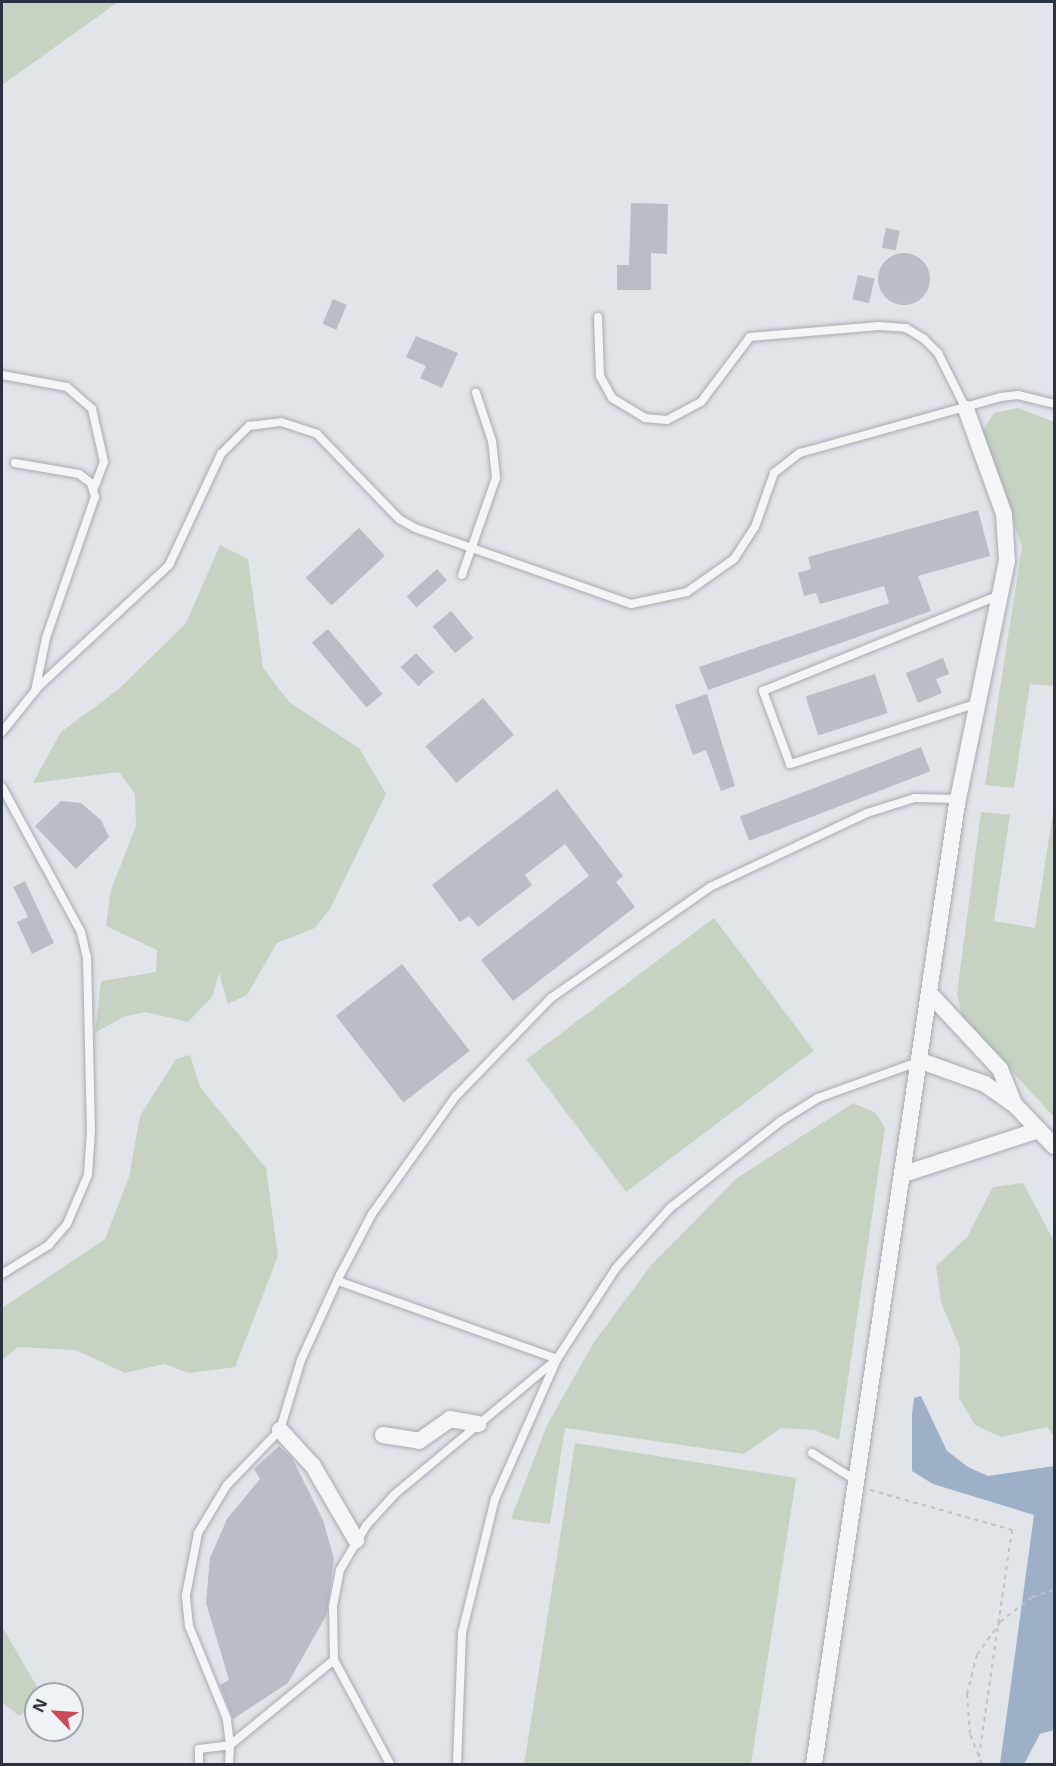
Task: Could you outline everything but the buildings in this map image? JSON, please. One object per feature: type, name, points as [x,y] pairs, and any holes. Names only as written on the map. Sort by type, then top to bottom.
[{"type":"street","points":[[814,1764],[921,1061],[958,799],[1000,595],[1009,535],[966,409]]},
{"type":"street","points":[[930,994],[1000,1069],[1014,1104]]},
{"type":"street","points":[[921,1061],[986,1084],[1014,1104],[1054,1146]]},
{"type":"street","points":[[904,1174],[1039,1130]]},
{"type":"street","points":[[383,1435],[419,1440],[450,1419],[479,1424]]},
{"type":"street","points":[[280,1430],[314,1466],[356,1540]]},
{"type":"lane","points":[[598,317],[600,376],[612,398],[645,418],[666,420],[701,402],[750,337],[879,326],[906,328],[924,339],[966,409]]},
{"type":"lane","points":[[2,375],[67,387],[92,409],[104,462],[94,488],[93,505],[46,638],[35,691]]},
{"type":"lane","points":[[462,575],[496,478],[492,441],[476,393]]},
{"type":"lane","points":[[2,732],[35,691],[169,565],[221,454],[249,426],[281,422],[317,434],[399,519],[472,550],[607,598],[631,604],[668,600],[711,577],[745,547],[766,487],[784,463],[800,453],[1018,395],[1054,404]]},
{"type":"lane","points":[[15,463],[78,474],[94,488]]},
{"type":"lane","points":[[978,702],[790,764],[763,691],[1000,595]]},
{"type":"lane","points":[[2,787],[81,932],[87,957],[91,1130],[88,1176],[66,1224],[49,1245],[2,1274]]},
{"type":"lane","points":[[229,1764],[230,1745],[227,1719],[189,1626],[189,1568],[208,1510],[280,1430],[301,1360],[372,1214],[456,1096],[560,991],[666,914],[787,847],[915,798],[958,799]]},
{"type":"lane","points":[[457,1764],[455,1703],[476,1558],[515,1445],[557,1359],[616,1268],[670,1208],[744,1146],[818,1098],[921,1061]]},
{"type":"lane","points":[[338,1281],[557,1359]]},
{"type":"lane","points":[[390,1764],[334,1660],[333,1607],[340,1570],[356,1540],[393,1495],[557,1359]]},
{"type":"lane","points":[[812,1453],[857,1484]]},
{"type":"lane","points":[[200,1764],[199,1749],[230,1745],[334,1660]]},
{"type":"path","points":[[857,1484],[1012,1530],[979,1758]]},
{"type":"path","points":[[980,1764],[970,1734],[967,1694],[977,1655],[1000,1622],[1032,1597],[1054,1590]]},
{"type":"green space","points":[[2,2],[118,2],[2,85]]},
{"type":"green space","points":[[1018,408],[1054,422],[1054,686],[1030,684],[1014,788],[985,785],[1022,547],[982,432],[994,413]]},
{"type":"green space","points":[[220,545],[248,559],[263,668],[289,702],[359,748],[386,794],[330,909],[315,928],[277,943],[247,995],[228,1004],[219,973],[212,997],[188,1022],[145,1012],[123,1017],[95,1033],[101,981],[156,972],[157,950],[106,926],[111,890],[136,826],[135,794],[119,772],[33,783],[61,732],[119,689],[186,623]]},
{"type":"green space","points":[[1054,806],[1054,1117],[962,1017],[957,993],[981,812],[1010,815],[994,921],[1035,928]]},
{"type":"green space","points":[[714,918],[814,1051],[626,1192],[526,1059]]},
{"type":"green space","points":[[190,1055],[200,1087],[266,1168],[278,1256],[235,1367],[189,1373],[164,1364],[125,1373],[76,1350],[18,1347],[2,1360],[2,1308],[105,1239],[129,1177],[140,1116],[176,1059]]},
{"type":"green space","points":[[853,1103],[876,1113],[885,1128],[839,1440],[814,1430],[781,1428],[744,1454],[565,1428],[550,1524],[511,1519],[547,1425],[594,1342],[652,1264],[736,1179]]},
{"type":"green space","points":[[1023,1183],[1054,1241],[1054,1436],[1047,1427],[1001,1437],[975,1425],[959,1398],[960,1348],[941,1302],[936,1266],[967,1237],[993,1187]]},
{"type":"green space","points":[[575,1443],[796,1478],[751,1764],[524,1764]]},
{"type":"green space","points":[[2,1626],[34,1682],[24,1682],[24,1713],[19,1716],[2,1702]]},
{"type":"water","points":[[921,1396],[947,1451],[968,1467],[988,1476],[1054,1466],[1054,1730],[1040,1734],[1024,1764],[1000,1764],[1034,1515],[933,1484],[912,1471],[912,1414],[914,1398]]}]
